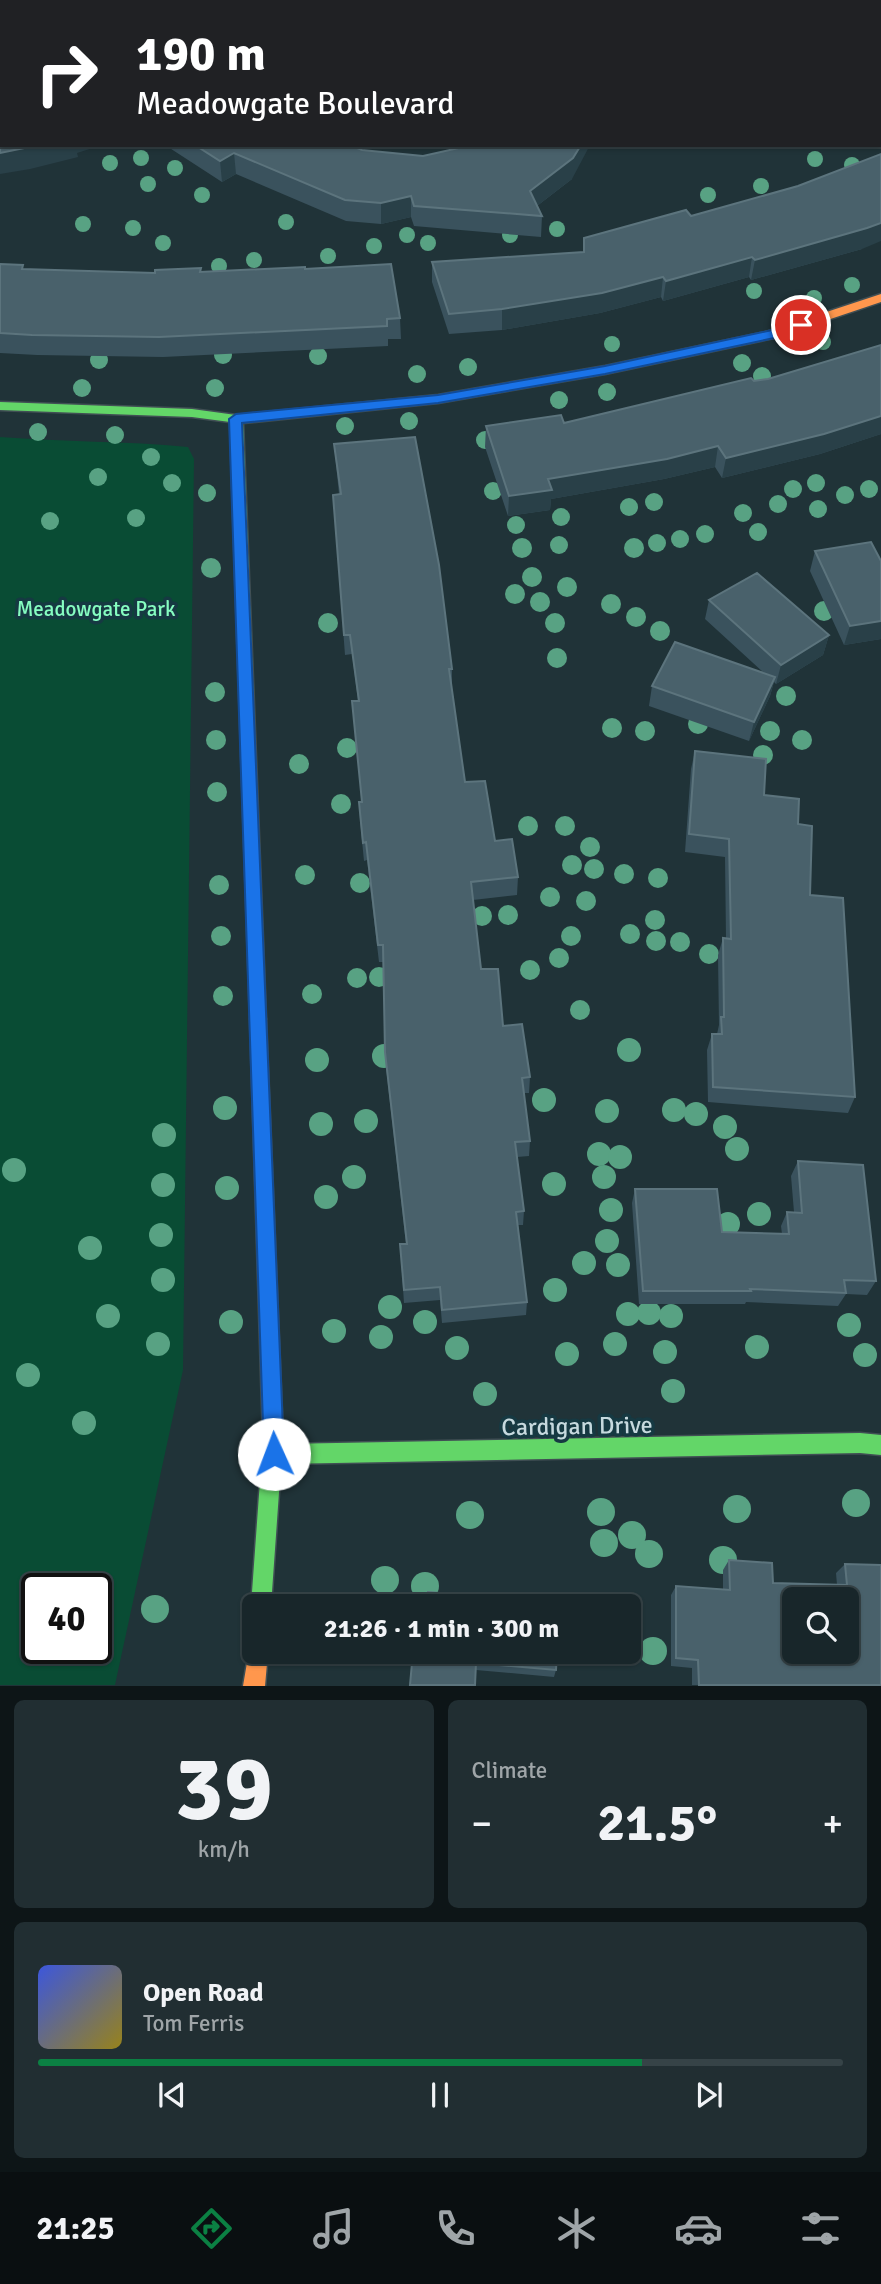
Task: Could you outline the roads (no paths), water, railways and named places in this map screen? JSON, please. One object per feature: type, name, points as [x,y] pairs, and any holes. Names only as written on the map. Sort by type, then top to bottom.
[{"type":"street","points":[[0,406],[192,413],[236,419],[438,399],[605,370],[775,334],[881,299]]},
{"type":"street","points":[[236,419],[274,1454],[262,1594]]},
{"type":"street","name":"Cardigan Drive","points":[[274,1454],[860,1443],[881,1445]]},
{"type":"street","points":[[254,1685],[256,1664]]},
{"type":"park label","name":"Meadowgate Park","points":[[96,609]]}]
